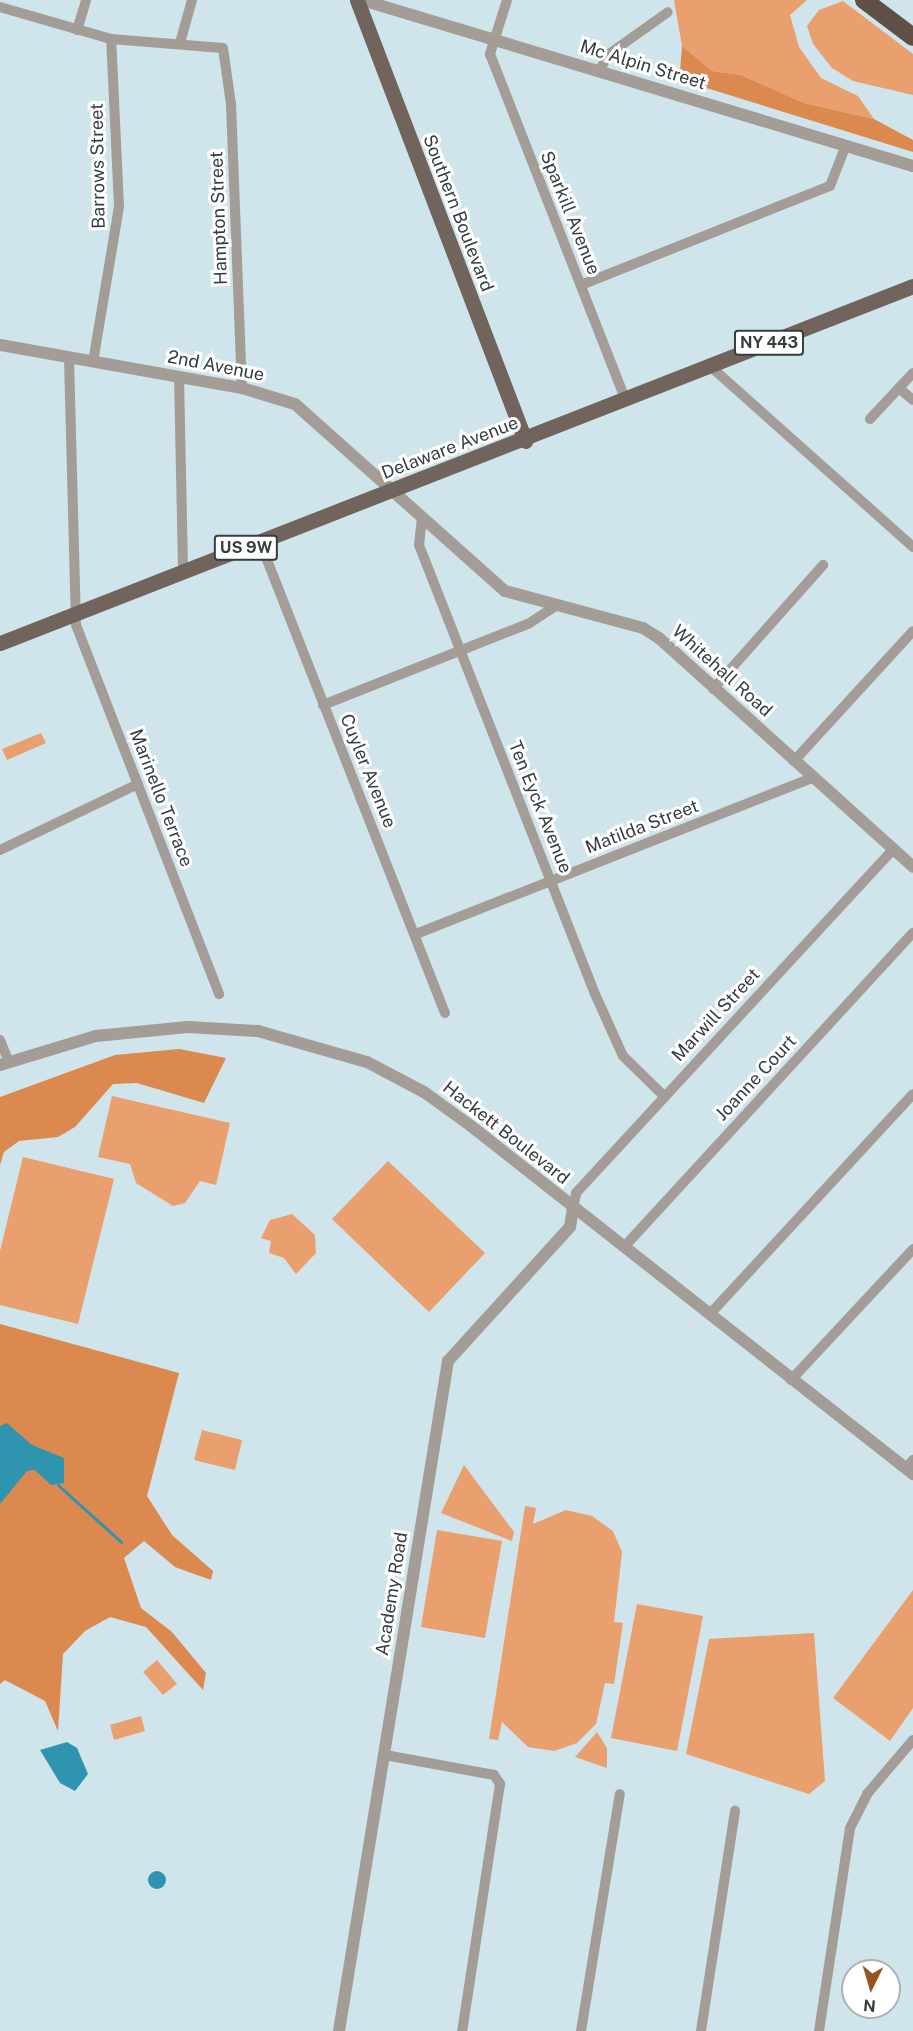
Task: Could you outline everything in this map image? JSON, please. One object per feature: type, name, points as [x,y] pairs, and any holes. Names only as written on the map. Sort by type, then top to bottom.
[{"type":"highway","points":[[864,0],[913,37]]},
{"type":"main road","name":"Southern Boulevard","points":[[357,0],[525,441]]},
{"type":"main road","name":"Delaware Avenue","points":[[0,644],[393,490],[525,441],[625,399],[913,286]]},
{"type":"street","points":[[77,30],[86,0]]},
{"type":"street","points":[[0,7],[111,39],[180,43],[192,0]]},
{"type":"street","name":"Mc Alpin Street","points":[[362,0],[913,166]]},
{"type":"street","points":[[494,40],[507,0]]},
{"type":"street","points":[[599,71],[609,54],[668,12]]},
{"type":"street","name":"Barrows Street","points":[[93,362],[119,206],[111,39]]},
{"type":"street","name":"Sparkill Avenue","points":[[494,40],[490,54],[625,399]]},
{"type":"street","name":"Hampton Street","points":[[180,43],[223,48],[231,104],[242,388]]},
{"type":"street","points":[[581,285],[830,186],[846,145]]},
{"type":"street","name":"2nd Avenue","points":[[0,345],[278,396],[311,415],[393,490]]},
{"type":"street","name":"Marinello Terrace","points":[[69,358],[75,614],[219,994]]},
{"type":"street","points":[[710,366],[913,548]]},
{"type":"street","points":[[870,419],[913,373]]},
{"type":"street","points":[[178,377],[183,573]]},
{"type":"street","points":[[899,388],[913,400]]},
{"type":"street","name":"Whitehall Road","points":[[393,490],[506,591],[554,607],[643,628],[913,867]]},
{"type":"street","name":"Ten Eyck Avenue","points":[[422,516],[419,545],[617,1045],[663,1095]]},
{"type":"street","name":"Cuyler Avenue","points":[[260,542],[416,934],[445,1013]]},
{"type":"street","points":[[713,689],[823,565]]},
{"type":"street","points":[[323,705],[460,652],[554,607]]},
{"type":"street","points":[[794,761],[913,631]]},
{"type":"street","name":"Matilda Street","points":[[416,934],[551,879],[813,778]]},
{"type":"street","points":[[0,850],[138,784]]},
{"type":"street","name":"Marwill Street","points":[[573,1209],[576,1193],[663,1095],[893,849]]},
{"type":"street","name":"Joanne Court","points":[[624,1247],[913,933]]},
{"type":"street","name":"Hackett Boulevard","points":[[5,1064],[96,1036],[149,1029],[258,1031],[304,1040],[367,1062],[424,1092],[710,1314],[791,1380],[911,1467]]},
{"type":"street","points":[[0,1040],[5,1064]]},
{"type":"street","points":[[710,1314],[913,1094]]},
{"type":"street","name":"Academy Road","points":[[339,2031],[448,1361],[570,1227],[573,1209]]},
{"type":"street","points":[[791,1380],[913,1249]]},
{"type":"street","points":[[819,2031],[850,1828],[867,1794],[913,1740]]},
{"type":"street","points":[[385,1755],[494,1775],[500,1784],[462,2031]]},
{"type":"street","points":[[581,2031],[620,1794]]},
{"type":"street","points":[[701,2031],[735,1811]]},
{"type":"shaded area","points":[[674,0],[807,0],[790,15],[799,47],[821,78],[858,96],[874,119],[804,103],[741,75],[712,71],[682,46]]},
{"type":"shaded area","points":[[843,1],[913,54],[913,95],[853,81],[832,68],[813,44],[807,26],[819,10]]},
{"type":"shaded area","points":[[682,46],[712,71],[741,75],[804,103],[874,119],[913,140],[913,152],[687,82],[680,71]]},
{"type":"shaded area","points":[[41,733],[46,743],[7,760],[2,749]]},
{"type":"shaded area","points":[[179,1049],[226,1058],[204,1103],[137,1083],[113,1084],[75,1127],[58,1137],[19,1141],[4,1152],[0,1165],[0,1097],[115,1055]]},
{"type":"shaded area","points":[[112,1096],[230,1123],[216,1185],[200,1181],[185,1203],[173,1206],[136,1183],[130,1164],[98,1157]]},
{"type":"shaded area","points":[[23,1157],[114,1179],[78,1324],[0,1305],[0,1251]]},
{"type":"shaded area","points":[[388,1161],[485,1253],[429,1312],[332,1219]]},
{"type":"shaded area","points":[[292,1214],[315,1235],[316,1253],[296,1274],[284,1258],[269,1253],[271,1241],[261,1238],[270,1220]]},
{"type":"shaded area","points":[[0,1324],[179,1373],[147,1496],[172,1535],[213,1571],[211,1580],[175,1567],[144,1541],[124,1558],[141,1608],[172,1632],[206,1673],[203,1690],[146,1627],[110,1617],[85,1631],[63,1654],[58,1731],[45,1701],[5,1680],[0,1684]]},
{"type":"shaded area","points":[[202,1430],[242,1440],[235,1470],[194,1460]]},
{"type":"shaded area","points":[[464,1465],[514,1532],[512,1541],[441,1513]]},
{"type":"shaded area","points":[[525,1506],[536,1508],[533,1524],[566,1510],[592,1516],[613,1531],[622,1552],[614,1622],[623,1623],[614,1684],[605,1683],[596,1724],[577,1743],[554,1751],[528,1747],[502,1722],[498,1740],[489,1739]]},
{"type":"shaded area","points":[[437,1530],[502,1541],[485,1638],[421,1627]]},
{"type":"shaded area","points":[[913,1590],[913,1708],[890,1741],[833,1698]]},
{"type":"shaded area","points":[[637,1604],[703,1616],[677,1751],[611,1738]]},
{"type":"shaded area","points":[[814,1633],[825,1781],[809,1794],[686,1754],[709,1639]]},
{"type":"shaded area","points":[[157,1660],[177,1684],[163,1695],[143,1672]]},
{"type":"shaded area","points":[[141,1716],[145,1731],[114,1740],[110,1725]]},
{"type":"shaded area","points":[[597,1732],[607,1748],[607,1768],[575,1757]]},
{"type":"water","points":[[7,1423],[32,1445],[64,1458],[64,1483],[51,1485],[35,1470],[27,1471],[0,1504],[0,1426]]},
{"type":"water","points":[[67,1742],[77,1748],[88,1774],[75,1791],[60,1783],[40,1750]]},
{"type":"water","points":[[153,1871],[161,1871],[166,1876],[164,1887],[153,1889],[148,1884],[148,1876]]},
{"type":"waterway","points":[[58,1485],[121,1542]]}]
